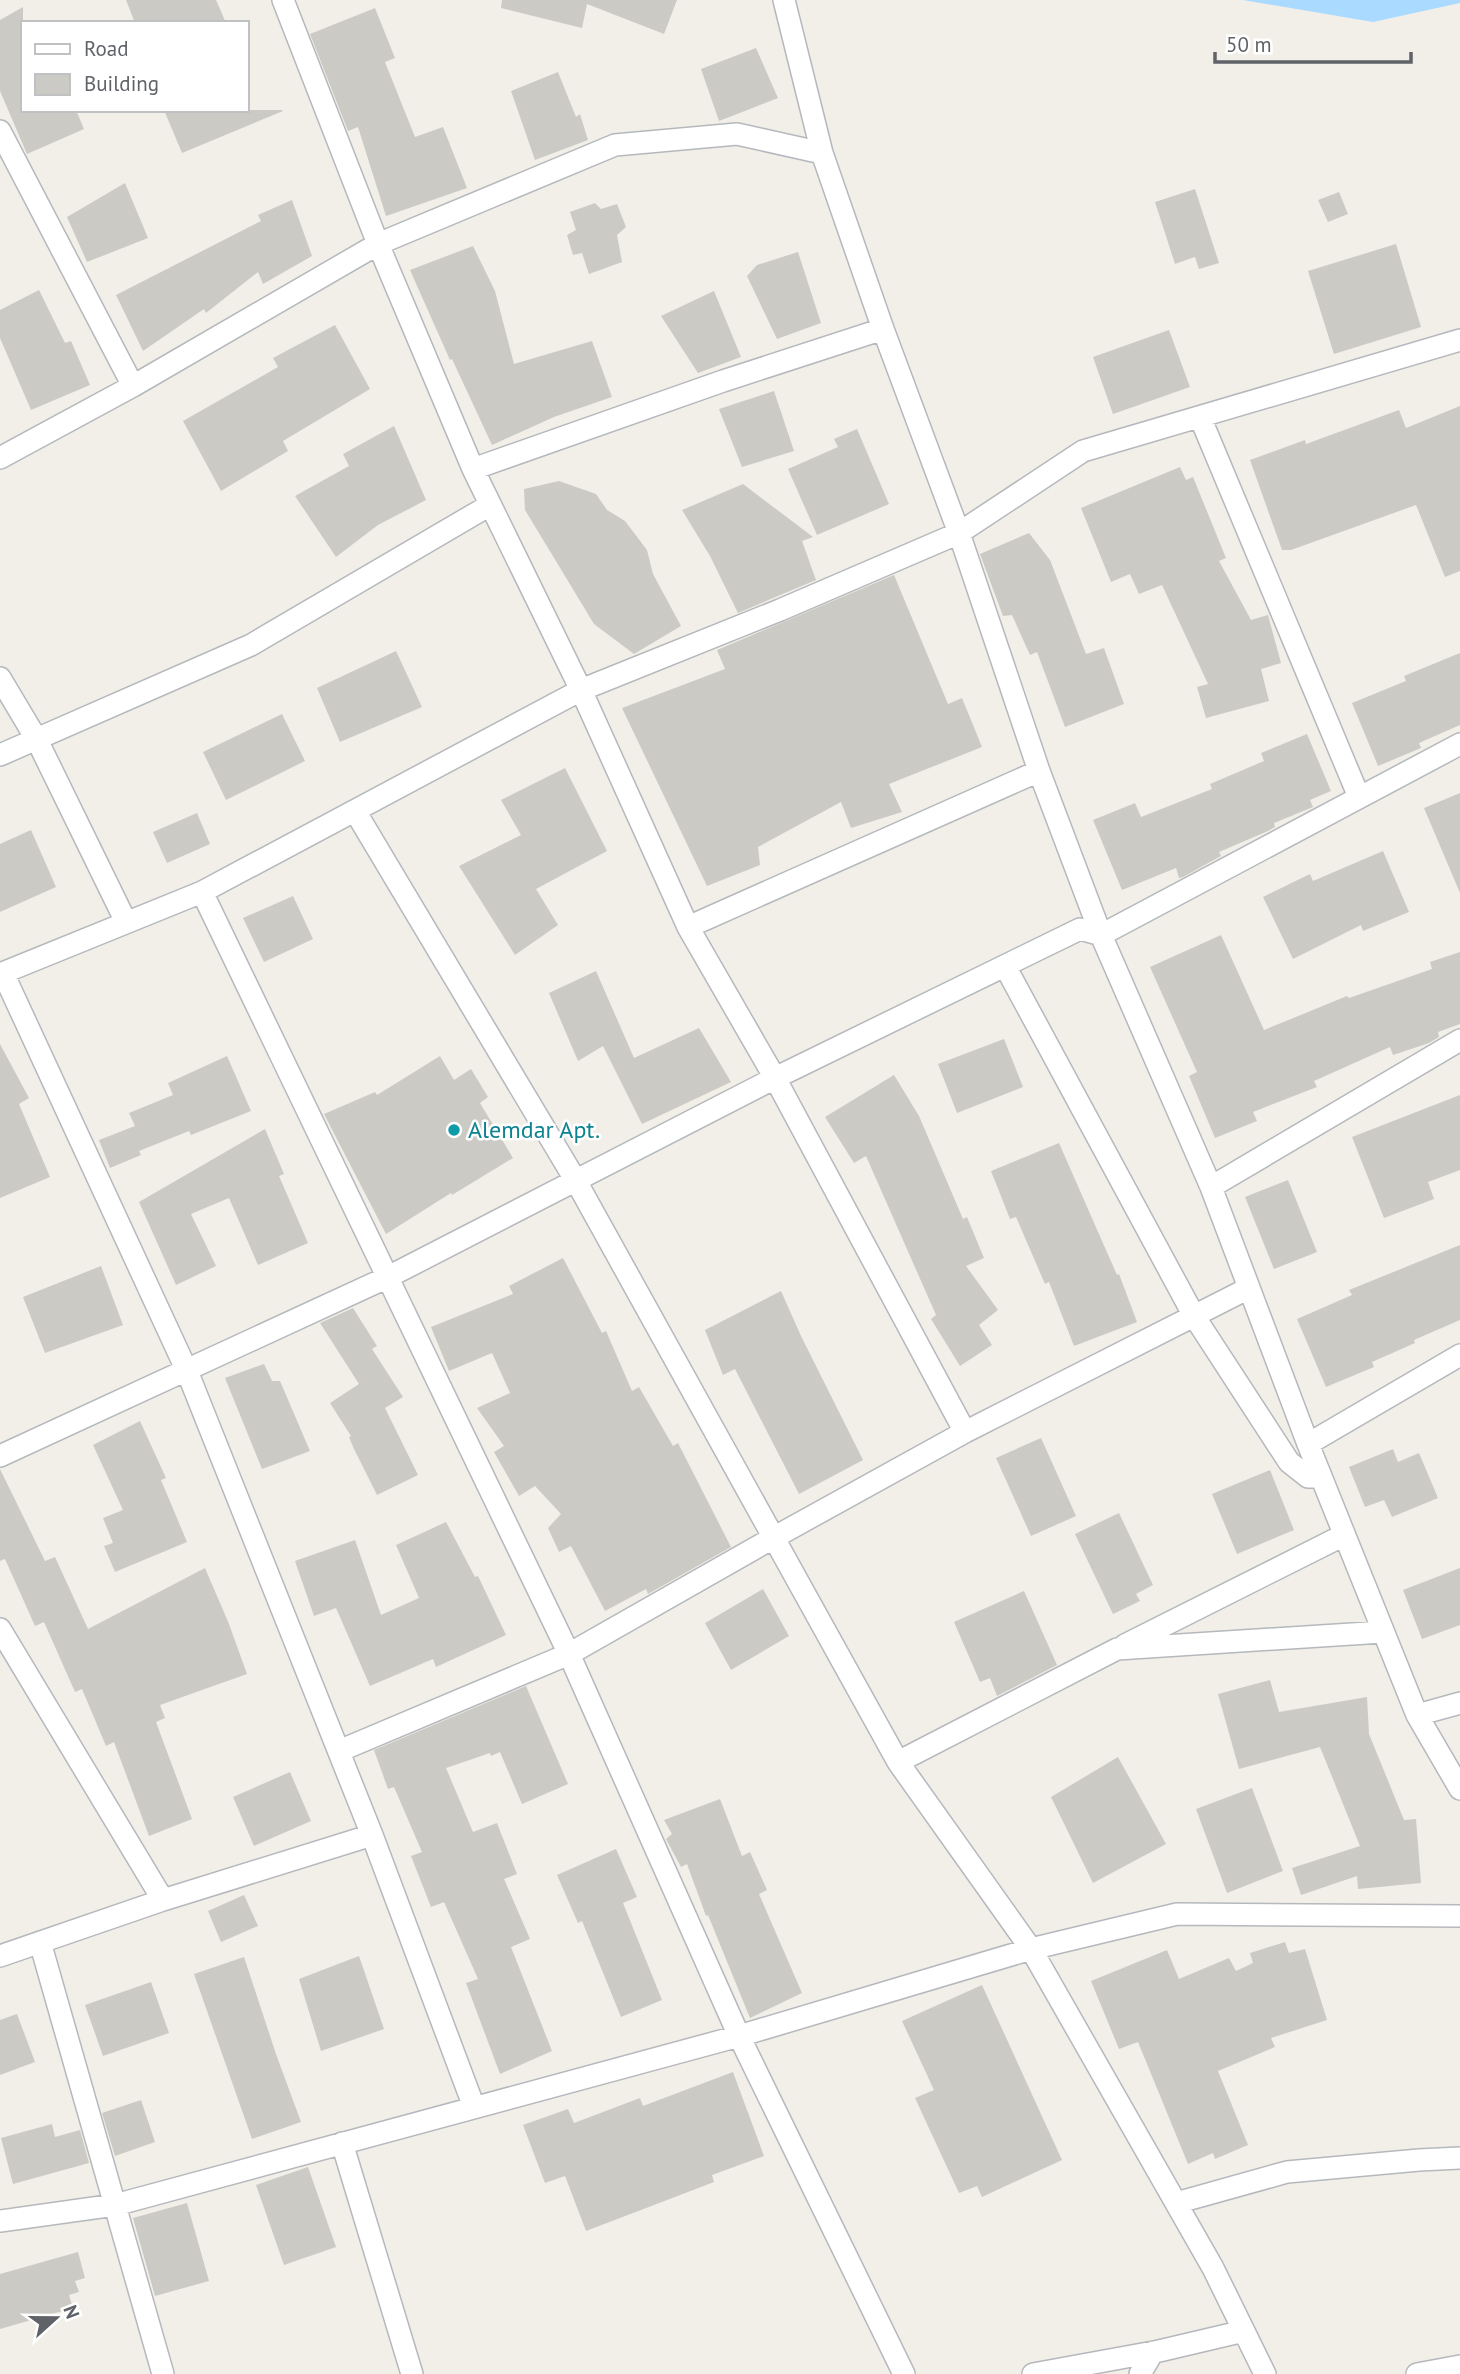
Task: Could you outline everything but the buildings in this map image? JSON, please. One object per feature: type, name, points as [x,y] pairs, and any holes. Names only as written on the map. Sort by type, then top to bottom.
[{"type":"street","points":[[284,0],[378,244],[472,468],[580,690],[688,926],[775,1078],[965,1432]]},
{"type":"street","points":[[784,0],[822,153],[883,329],[959,533],[1039,771],[1101,935],[1211,1187],[1308,1444],[1417,1715],[1460,1789]]},
{"type":"street","points":[[0,131],[133,386]]},
{"type":"street","points":[[0,458],[133,386],[378,244],[615,145],[737,134],[822,153]]},
{"type":"street","points":[[472,468],[883,329]]},
{"type":"street","points":[[474,2107],[372,1835],[187,1371],[1,974],[202,892],[580,690],[780,610],[959,533],[1083,451],[1460,340]]},
{"type":"street","points":[[1200,417],[1359,797]]},
{"type":"street","points":[[0,755],[251,645],[490,505]]},
{"type":"street","points":[[0,678],[37,740],[126,922]]},
{"type":"street","points":[[0,1456],[388,1277],[775,1078],[1080,929],[1101,935],[1460,744]]},
{"type":"street","points":[[688,926],[1039,771]]},
{"type":"street","points":[[355,811],[576,1181],[898,1762],[1031,1949],[1213,2268],[1265,2374]]},
{"type":"street","points":[[202,892],[569,1654],[739,2036],[904,2374]]},
{"type":"street","points":[[1005,966],[1194,1316],[1289,1462],[1308,1476],[1321,1476]]},
{"type":"street","points":[[1211,1187],[1460,1041]]},
{"type":"street","points":[[338,1751],[569,1654],[965,1432],[1249,1288]]},
{"type":"street","points":[[1308,1444],[1460,1355]]},
{"type":"street","points":[[898,1762],[1344,1535]]},
{"type":"street","points":[[0,1629],[163,1900]]},
{"type":"street","points":[[1117,1649],[1383,1632]]},
{"type":"street","points":[[1417,1715],[1460,1703]]},
{"type":"street","points":[[0,1956],[163,1900],[372,1835]]},
{"type":"street","points":[[0,2221],[115,2205],[739,2036],[1031,1949],[1177,1914],[1460,1916]]},
{"type":"street","points":[[40,1942],[163,2374]]},
{"type":"street","points":[[342,2143],[412,2374]]},
{"type":"street","points":[[1176,2203],[1287,2172],[1460,2158]]},
{"type":"street","points":[[1033,2374],[1153,2352],[1244,2331]]},
{"type":"street","points":[[1140,2374],[1153,2352]]},
{"type":"street","points":[[1417,2374],[1460,2366]]},
{"type":"water","points":[[1243,0],[1460,0],[1460,3],[1373,22]]},
{"type":"place","name":"Alemdar Apt.","points":[[454,1130]]}]
